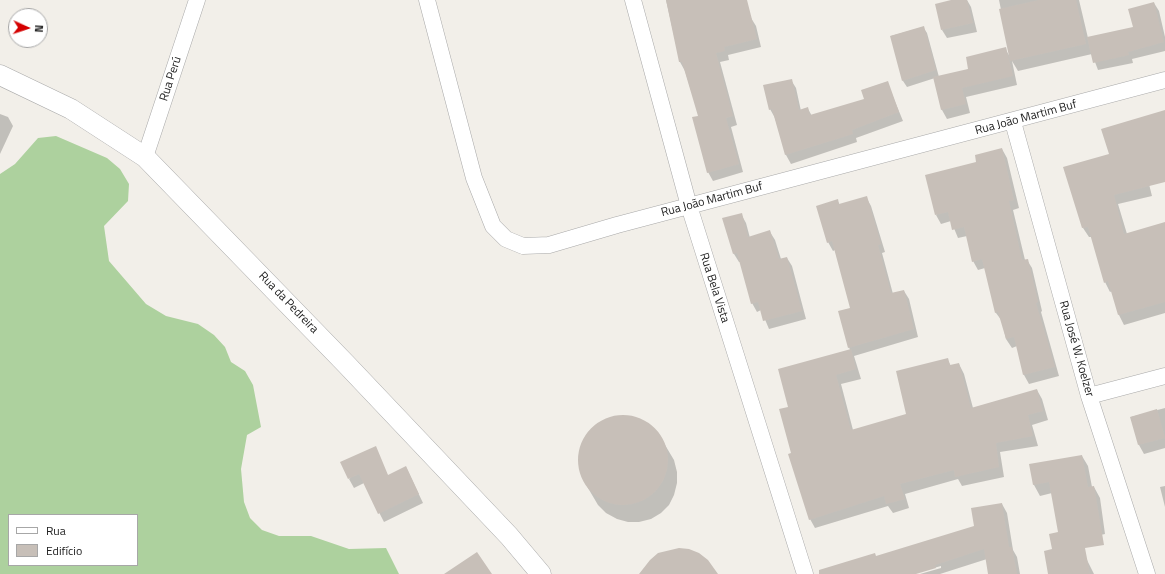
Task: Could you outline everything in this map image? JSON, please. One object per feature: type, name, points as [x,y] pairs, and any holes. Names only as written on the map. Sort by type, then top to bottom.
[{"type":"street","name":"Rua Perú","points":[[145,157],[197,0]]},
{"type":"street","name":"Rua João Martim Buf","points":[[427,0],[474,178],[493,226],[506,239],[522,246],[549,245],[689,206],[1013,122],[1165,80]]},
{"type":"street","name":"Rua Bela Vista","points":[[633,0],[689,206],[805,574]]},
{"type":"street","name":"Rua da Pedreira","points":[[0,75],[71,110],[145,157],[346,364],[509,536],[541,574]]},
{"type":"street","name":"Rua José W. Koelzer","points":[[1013,122],[1089,396],[1147,574]]},
{"type":"street","points":[[1089,396],[1165,376]]},
{"type":"green space","points":[[56,136],[107,158],[120,169],[129,184],[128,201],[104,226],[109,261],[146,304],[166,316],[198,324],[214,335],[225,347],[231,362],[245,371],[253,385],[261,427],[247,435],[241,469],[244,502],[250,518],[262,530],[279,536],[311,536],[349,549],[386,548],[399,574],[0,574],[0,174],[15,164],[38,138]]},
{"type":"building","points":[[666,0],[747,0],[757,39],[724,47],[725,51],[716,53],[733,116],[726,118],[739,164],[707,173],[692,117],[698,116],[682,62],[679,62]]},
{"type":"building","points":[[951,0],[967,0],[973,23],[941,30],[935,4]]},
{"type":"building","points":[[1039,0],[1076,0],[1086,44],[1010,61],[999,9]]},
{"type":"building","points":[[1154,2],[1164,42],[1128,52],[1129,55],[1093,63],[1087,37],[1133,27],[1128,9]]},
{"type":"building","points":[[924,26],[936,70],[902,81],[890,36]]},
{"type":"building","points":[[1006,47],[1013,76],[962,88],[966,104],[941,110],[933,77],[968,69],[966,57]]},
{"type":"building","points":[[792,79],[799,110],[808,107],[810,115],[864,99],[861,90],[888,81],[899,112],[852,130],[853,134],[785,155],[772,109],[769,110],[763,85]]},
{"type":"building","points":[[1165,110],[1165,182],[1114,195],[1124,234],[1165,222],[1165,302],[1118,315],[1108,281],[1104,283],[1088,227],[1082,228],[1063,167],[1109,154],[1101,129]]},
{"type":"building","points":[[1002,148],[1014,200],[1009,201],[1022,260],[1028,259],[1038,302],[1036,303],[1055,367],[1023,375],[1014,337],[1006,339],[998,312],[995,313],[982,259],[972,262],[964,227],[952,230],[948,212],[935,215],[925,175],[976,162],[975,155]]},
{"type":"building","points":[[867,196],[881,244],[878,245],[891,293],[904,290],[914,329],[848,348],[838,311],[850,308],[832,241],[827,243],[816,206],[838,199],[839,204]]},
{"type":"building","points":[[742,213],[748,237],[770,230],[779,259],[787,257],[802,311],[763,321],[758,302],[751,304],[737,253],[733,254],[722,218]]},
{"type":"building","points":[[851,349],[856,369],[836,375],[851,430],[906,414],[896,371],[948,358],[950,365],[959,363],[971,408],[1037,389],[1043,411],[1028,415],[1033,436],[996,443],[999,467],[955,477],[954,470],[900,484],[905,499],[886,504],[884,496],[809,520],[788,454],[791,453],[779,409],[788,407],[778,369]]},
{"type":"building","points":[[1157,409],[1165,438],[1138,445],[1130,417]]},
{"type":"building","points":[[623,415],[640,418],[655,428],[665,443],[668,460],[665,477],[655,492],[640,502],[623,505],[606,502],[591,492],[581,477],[578,460],[581,443],[591,428],[606,418]]},
{"type":"building","points":[[376,446],[388,475],[406,466],[419,494],[378,514],[359,474],[348,479],[340,462]]},
{"type":"building","points":[[1082,455],[1088,487],[1094,486],[1104,545],[1085,548],[1090,574],[1048,574],[1044,551],[1052,549],[1049,534],[1058,532],[1049,482],[1033,485],[1029,464]]},
{"type":"building","points":[[1002,503],[1009,547],[1012,547],[1017,574],[988,574],[984,549],[935,565],[936,568],[916,574],[819,574],[819,570],[875,553],[876,556],[974,526],[971,508]]},
{"type":"building","points":[[679,548],[689,549],[699,553],[708,560],[718,574],[639,574],[650,560],[658,553]]},
{"type":"building","points":[[477,552],[492,574],[444,574]]}]
